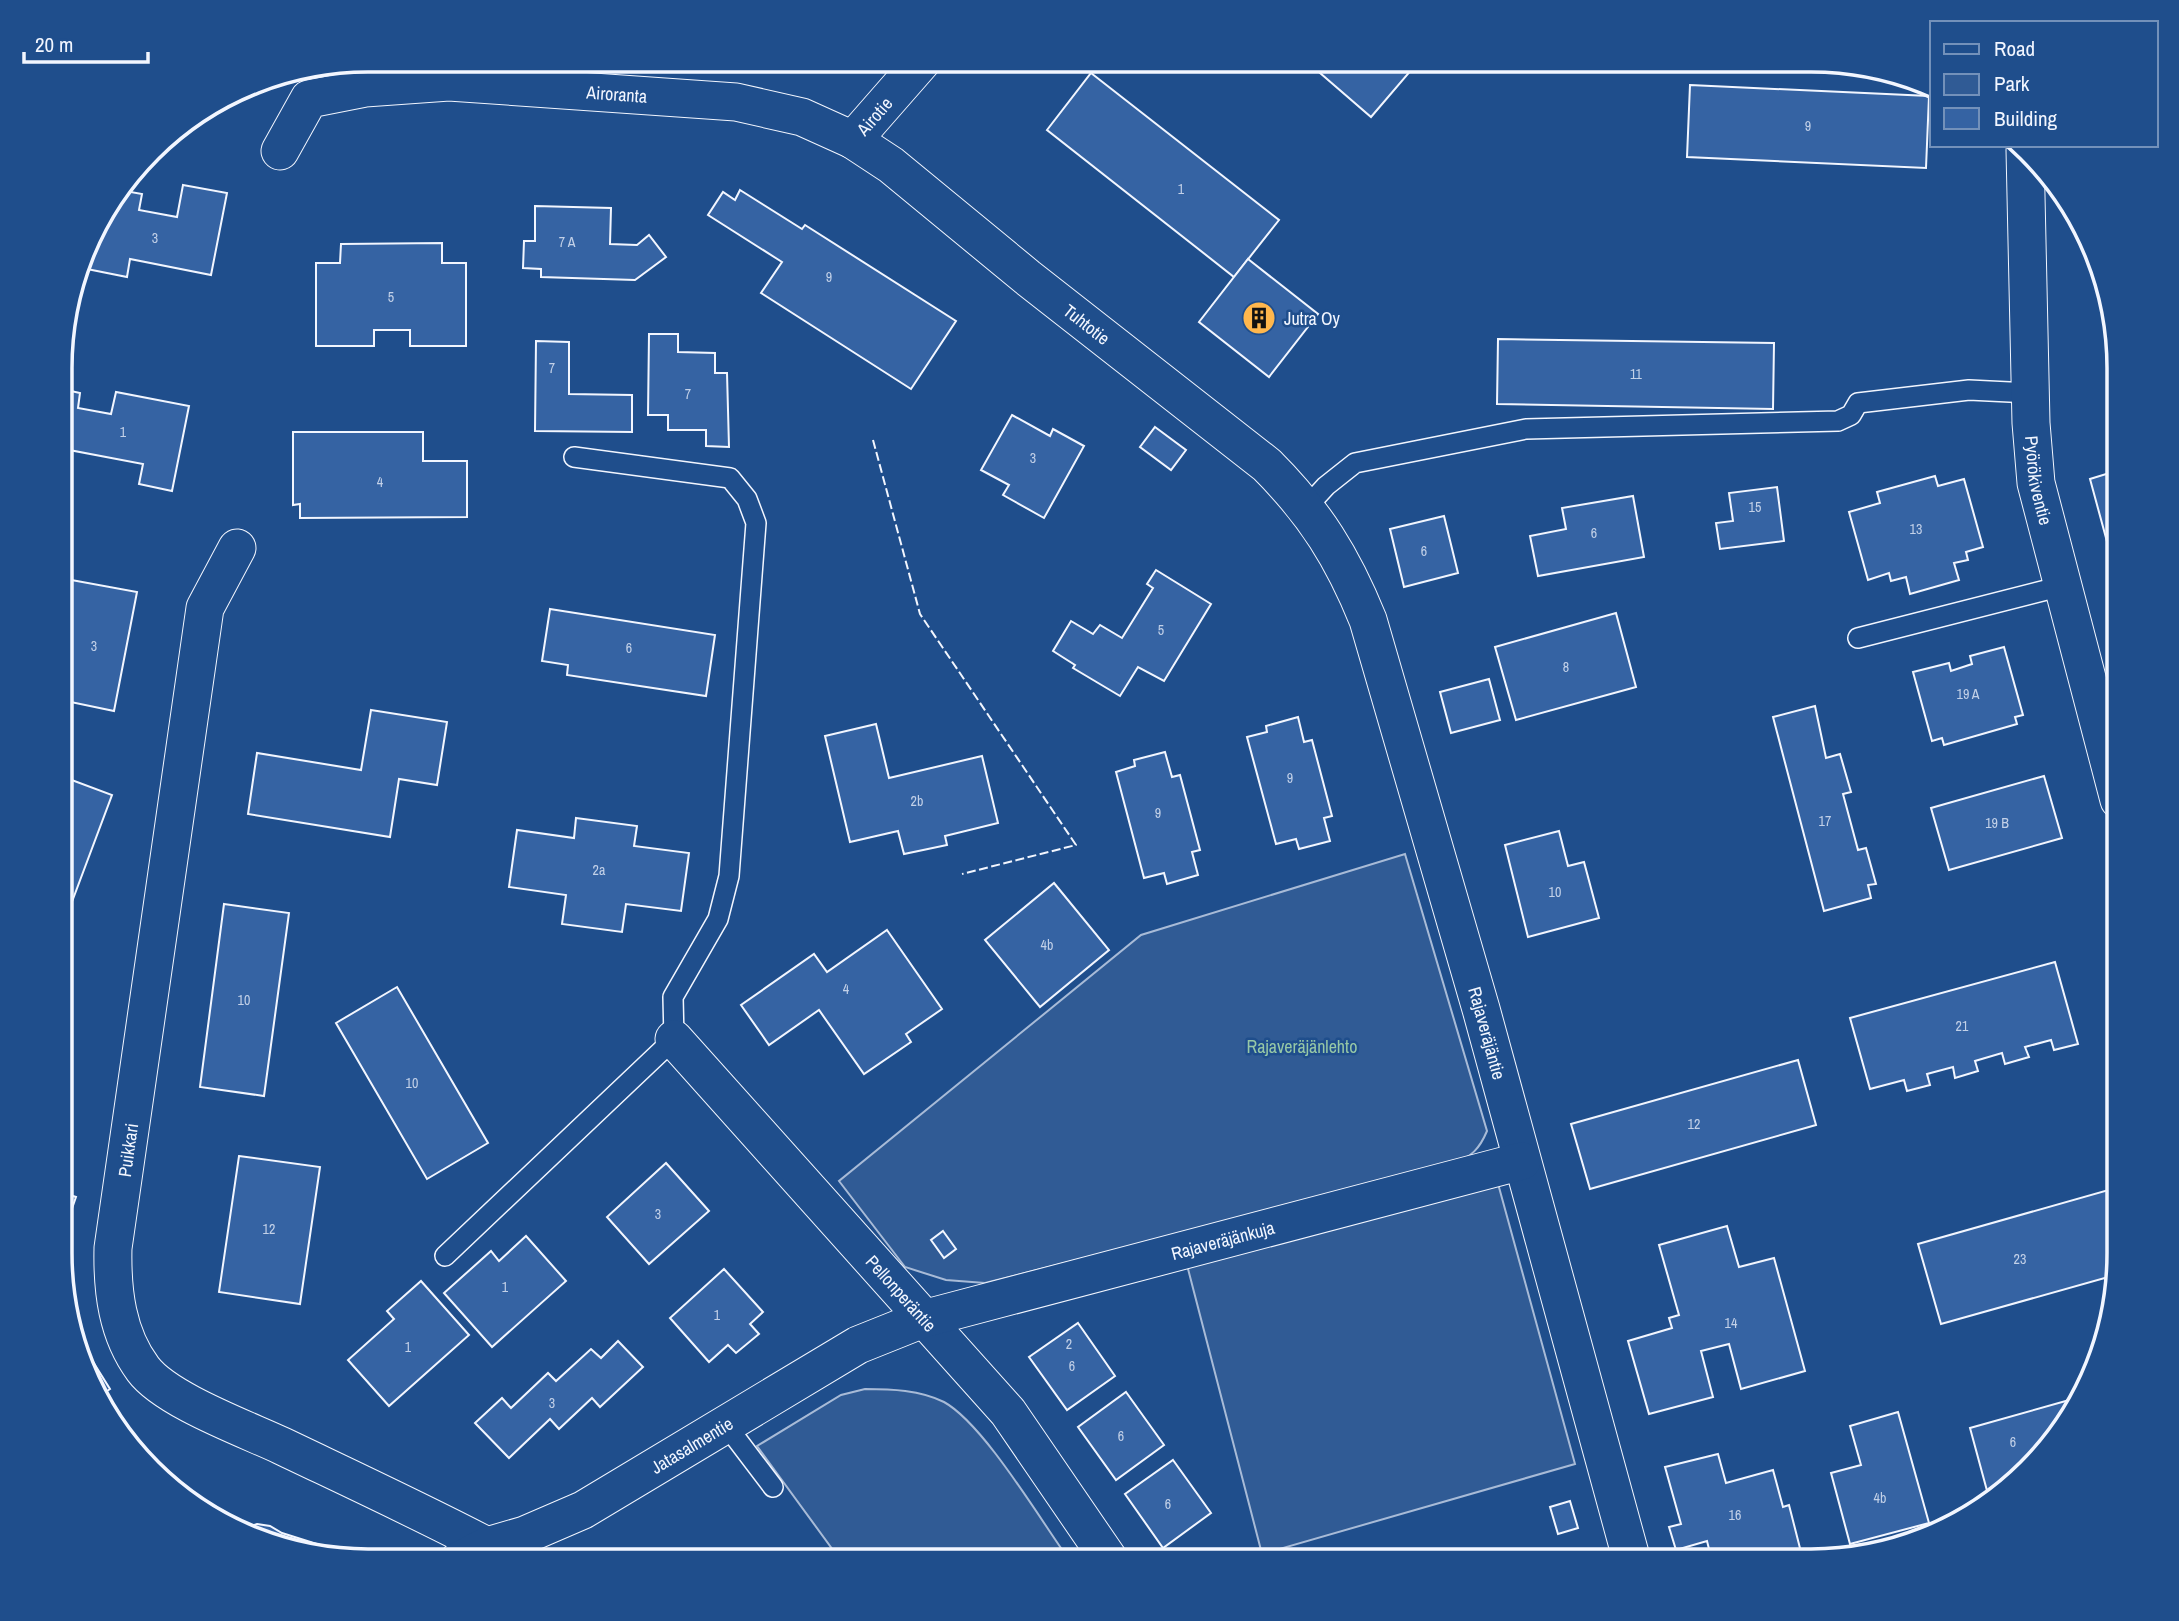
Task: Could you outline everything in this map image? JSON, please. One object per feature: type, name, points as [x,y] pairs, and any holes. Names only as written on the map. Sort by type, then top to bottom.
[{"type":"street","name":"Airotie","points":[[853,140],[912,72]]},
{"type":"street","name":"Airoranta","points":[[280,151],[309,99],[365,88],[449,82],[736,102],[802,117],[853,140]]},
{"type":"street","name":"Tuhtotie","points":[[853,140],[891,165],[1027,277],[1266,466],[1310,513]]},
{"type":"street","name":"Pyörökiventie","points":[[2025,163],[2030,393],[2036,483],[2107,755]]},
{"type":"street","name":"Rajaveräjäntie","points":[[1310,513],[1346,567],[1368,620],[1522,1161],[1629,1549]]},
{"type":"street","name":"Puikkari","points":[[237,548],[205,608],[113,1248],[112,1281],[117,1308],[126,1342],[145,1372],[186,1401],[416,1509],[467,1549]]},
{"type":"street","name":"Pellonperäntie","points":[[674,1039],[1008,1412],[1102,1549]]},
{"type":"street","name":"Rajaveräjänkuja","points":[[923,1319],[1522,1161]]},
{"type":"street","name":"Jatasalmentie","points":[[487,1549],[583,1510],[858,1345],[923,1319]]},
{"type":"lane","points":[[1310,513],[1326,486],[1355,463],[1527,429],[1838,421],[1851,415],[1858,402],[1969,390],[2030,393]]},
{"type":"lane","points":[[445,1256],[674,1039],[673,997],[718,919],[729,876],[756,523],[747,499],[730,478],[574,457]]},
{"type":"lane","points":[[1858,638],[2062,586]]},
{"type":"lane","points":[[726,1424],[772,1487]]},
{"type":"green space","name":"Rajaveräjänlehto","points":[[1405,854],[1487,1131],[1478,1147],[1454,1165],[985,1283],[946,1280],[905,1267],[839,1181],[1141,935]]},
{"type":"green space","points":[[1497,1180],[1575,1464],[1279,1549],[1261,1549],[1187,1265]]},
{"type":"green space","points":[[865,1389],[895,1390],[925,1395],[944,1402],[960,1414],[994,1451],[1062,1549],[832,1549],[757,1446],[841,1395]]},
{"type":"building","points":[[1319,72],[1410,72],[1371,117]]},
{"type":"building","points":[[1091,73],[1279,220],[1234,277],[1047,130]]},
{"type":"building","points":[[1690,85],[1929,96],[1926,168],[1687,157]]},
{"type":"building","points":[[183,185],[227,193],[211,275],[130,259],[127,277],[88,269],[111,220],[130,192],[142,194],[139,210],[177,217]]},
{"type":"building","points":[[740,190],[802,229],[805,225],[956,321],[911,389],[761,293],[782,262],[708,215],[723,192],[735,200]]},
{"type":"building","points":[[535,206],[611,208],[610,244],[637,245],[649,235],[666,257],[635,280],[541,277],[541,269],[523,268],[524,241],[535,241]]},
{"type":"building","points":[[442,243],[442,263],[466,263],[466,346],[410,346],[410,330],[374,330],[374,346],[316,346],[316,263],[340,263],[341,244]]},
{"type":"building","name":"Jutra Oy","points":[[1248,259],[1318,314],[1269,377],[1199,322]]},
{"type":"building","points":[[649,334],[678,334],[678,352],[715,353],[715,373],[727,373],[729,447],[706,446],[706,430],[668,430],[668,415],[648,415]]},
{"type":"building","points":[[1498,339],[1774,343],[1773,409],[1497,404]]},
{"type":"building","points":[[536,341],[569,342],[569,394],[632,395],[632,432],[535,431]]},
{"type":"building","points":[[72,391],[80,393],[78,408],[111,414],[116,392],[189,406],[172,491],[139,484],[143,464],[72,451]]},
{"type":"building","points":[[1012,415],[1050,436],[1053,429],[1084,446],[1044,518],[1003,495],[1009,485],[981,470]]},
{"type":"building","points":[[1155,427],[1186,450],[1171,470],[1140,447]]},
{"type":"building","points":[[293,432],[423,432],[423,461],[467,461],[467,517],[300,518],[300,504],[293,505]]},
{"type":"building","points":[[2107,474],[2107,542],[2090,479]]},
{"type":"building","points":[[1935,476],[1938,486],[1964,479],[1983,547],[1966,552],[1968,560],[1954,563],[1959,580],[1910,594],[1906,577],[1891,581],[1889,573],[1868,580],[1849,512],[1880,503],[1877,492]]},
{"type":"building","points":[[1777,487],[1784,541],[1720,549],[1716,523],[1733,521],[1729,493]]},
{"type":"building","points":[[1633,496],[1644,557],[1538,576],[1530,536],[1566,529],[1562,508]]},
{"type":"building","points":[[1444,516],[1458,573],[1404,587],[1390,529]]},
{"type":"building","points":[[1156,570],[1211,604],[1164,681],[1138,667],[1120,696],[1073,668],[1075,665],[1053,651],[1071,621],[1093,634],[1100,625],[1122,638],[1153,588],[1147,584]]},
{"type":"building","points":[[72,580],[137,592],[114,711],[72,702]]},
{"type":"building","points":[[550,609],[715,635],[706,696],[567,675],[568,665],[542,661]]},
{"type":"building","points":[[1616,613],[1636,687],[1516,720],[1495,647]]},
{"type":"building","points":[[2004,647],[2023,715],[2015,717],[2017,724],[1944,745],[1942,738],[1932,741],[1913,672],[1949,663],[1951,671],[1972,664],[1970,656]]},
{"type":"building","points":[[1489,679],[1500,720],[1451,733],[1440,692]]},
{"type":"building","points":[[1815,706],[1826,758],[1840,754],[1851,792],[1843,794],[1858,850],[1866,848],[1876,884],[1868,885],[1871,898],[1824,911],[1773,717]]},
{"type":"building","points":[[371,710],[447,722],[437,785],[399,779],[390,837],[248,814],[257,753],[361,770]]},
{"type":"building","points":[[1298,717],[1304,742],[1312,740],[1332,816],[1324,818],[1330,841],[1299,849],[1296,839],[1276,844],[1247,737],[1267,732],[1266,726]]},
{"type":"building","points":[[876,724],[889,778],[982,756],[998,823],[945,836],[947,845],[904,854],[898,831],[850,842],[825,736]]},
{"type":"building","points":[[1165,752],[1172,777],[1180,775],[1200,850],[1192,852],[1198,875],[1167,884],[1164,873],[1144,878],[1116,772],[1135,766],[1134,760]]},
{"type":"building","points":[[2044,776],[2062,838],[1949,870],[1931,808]]},
{"type":"building","points":[[72,780],[112,795],[72,902]]},
{"type":"building","points":[[576,818],[637,826],[634,846],[689,853],[681,911],[626,904],[622,932],[562,924],[566,895],[509,887],[517,830],[574,838]]},
{"type":"building","points":[[1559,831],[1568,866],[1584,862],[1599,918],[1528,937],[1505,845]]},
{"type":"building","points":[[1054,883],[1109,950],[1040,1007],[985,940]]},
{"type":"building","points":[[224,904],[289,913],[264,1096],[200,1087]]},
{"type":"building","points":[[887,930],[942,1009],[906,1034],[911,1042],[864,1074],[819,1010],[769,1045],[741,1005],[814,954],[827,972]]},
{"type":"building","points":[[2055,962],[2078,1044],[2054,1050],[2051,1040],[2025,1047],[2029,1057],[2005,1064],[2002,1053],[1975,1061],[1978,1071],[1955,1078],[1953,1067],[1927,1074],[1930,1085],[1907,1091],[1904,1080],[1870,1089],[1850,1018]]},
{"type":"building","points":[[397,987],[488,1143],[427,1179],[336,1023]]},
{"type":"building","points":[[1798,1060],[1816,1125],[1590,1189],[1571,1124]]},
{"type":"building","points":[[239,1156],[320,1167],[300,1304],[219,1292]]},
{"type":"building","points":[[666,1163],[709,1211],[649,1264],[607,1217]]},
{"type":"building","points":[[2107,1190],[2107,1278],[1941,1324],[1918,1244]]},
{"type":"building","points":[[1727,1226],[1739,1267],[1774,1258],[1805,1371],[1741,1389],[1729,1344],[1701,1351],[1713,1397],[1649,1414],[1628,1341],[1672,1328],[1669,1318],[1679,1315],[1659,1245]]},
{"type":"building","points":[[943,1231],[956,1249],[944,1258],[931,1240]]},
{"type":"building","points":[[526,1236],[566,1281],[492,1347],[444,1293],[491,1251],[499,1261]]},
{"type":"building","points":[[724,1269],[763,1312],[750,1324],[759,1334],[736,1353],[728,1345],[709,1362],[670,1318]]},
{"type":"building","points":[[421,1281],[469,1335],[389,1406],[348,1360],[394,1319],[387,1311]]},
{"type":"building","points":[[1078,1323],[1115,1376],[1067,1410],[1029,1357]]},
{"type":"building","points":[[618,1341],[643,1367],[600,1407],[592,1398],[559,1429],[550,1419],[509,1458],[475,1423],[502,1398],[511,1408],[548,1373],[556,1381],[591,1349],[601,1358]]},
{"type":"building","points":[[90,1357],[110,1389],[106,1392]]},
{"type":"building","points":[[1126,1392],[1164,1445],[1116,1480],[1078,1427]]},
{"type":"building","points":[[2069,1400],[2034,1449],[1987,1491],[1970,1428]]},
{"type":"building","points":[[1898,1412],[1929,1523],[1850,1544],[1831,1473],[1861,1465],[1850,1426]]},
{"type":"building","points":[[1718,1454],[1726,1483],[1773,1470],[1783,1507],[1789,1505],[1800,1549],[1709,1549],[1707,1541],[1676,1549],[1669,1527],[1681,1524],[1665,1467]]},
{"type":"building","points":[[1173,1460],[1211,1513],[1163,1548],[1125,1494]]},
{"type":"building","points":[[1570,1501],[1578,1528],[1558,1534],[1550,1507]]},
{"type":"building","points":[[252,1526],[270,1526],[282,1533],[324,1546],[272,1534]]},
{"type":"fence","points":[[873,440],[920,614],[1076,845],[962,874]]},
{"type":"place","name":"Jutra Oy","points":[[1259,318]]}]
